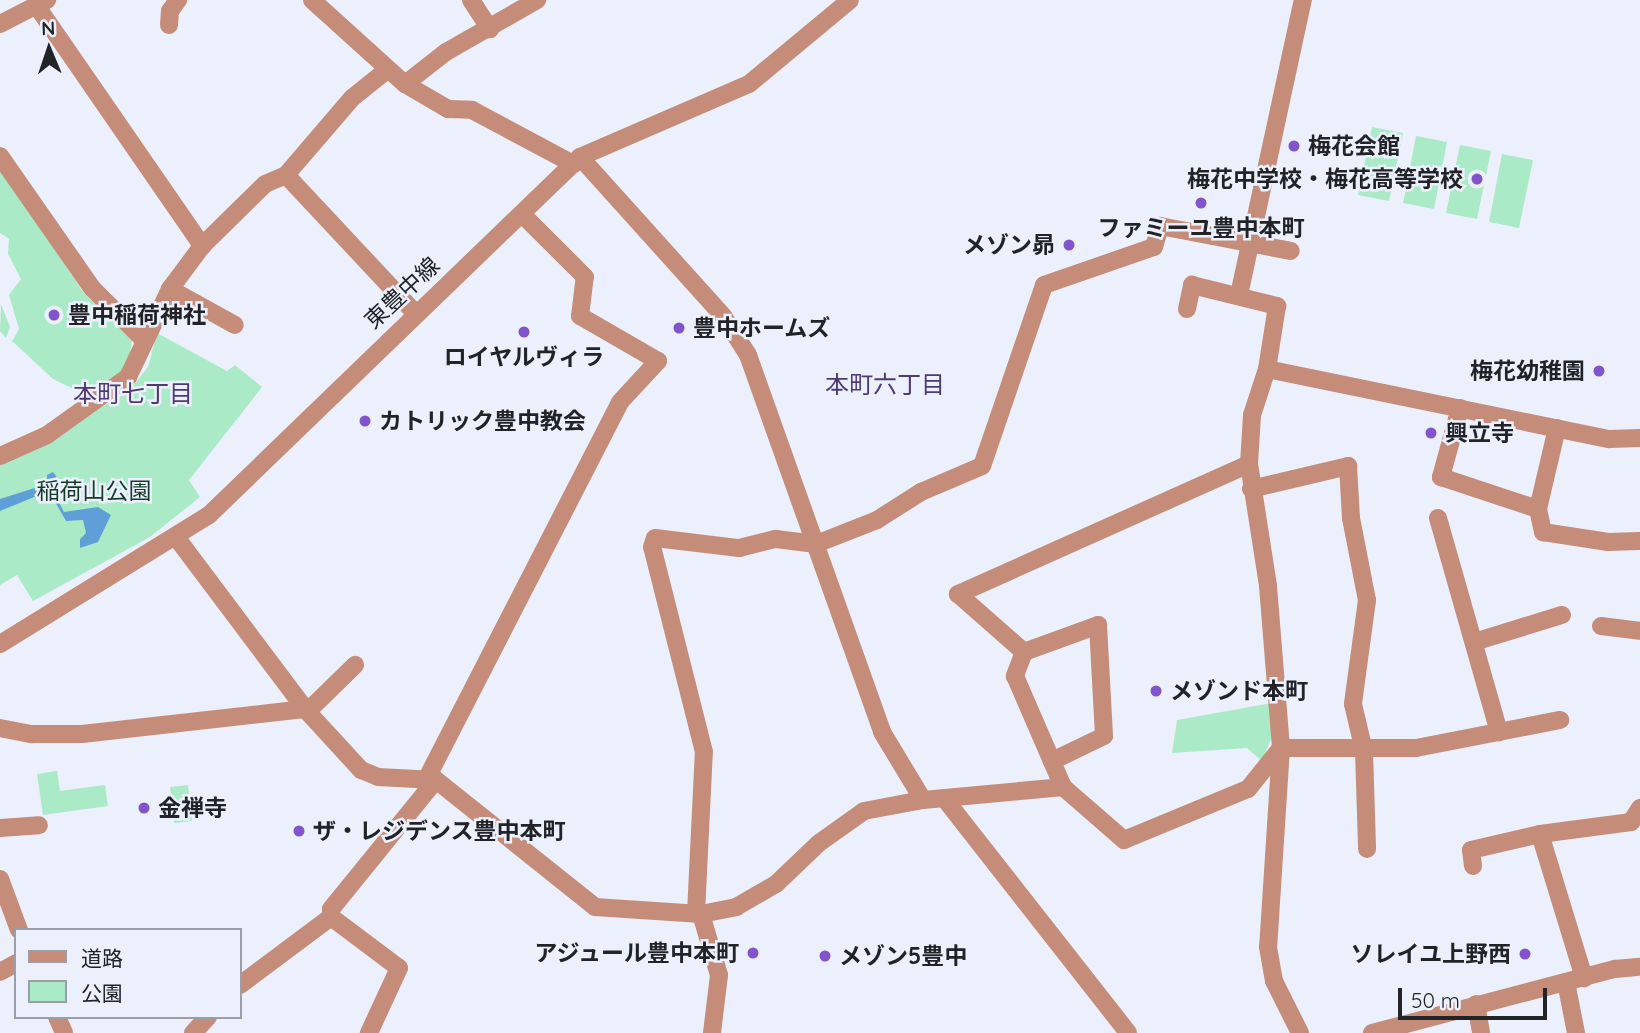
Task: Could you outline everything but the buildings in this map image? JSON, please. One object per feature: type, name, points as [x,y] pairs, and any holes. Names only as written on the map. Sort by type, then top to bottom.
[{"type":"street","points":[[169,25],[170,11],[178,0]]},
{"type":"street","points":[[312,0],[405,84],[448,110],[472,110],[576,161],[723,316],[748,355],[883,734],[923,800]]},
{"type":"street","points":[[471,0],[490,29]]},
{"type":"street","points":[[405,84],[446,52],[537,0]]},
{"type":"street","name":"東豊中線","points":[[0,644],[209,515],[415,313],[523,215],[576,161],[750,84],[850,0]]},
{"type":"street","points":[[1239,295],[1303,0]]},
{"type":"street","points":[[0,24],[42,3],[202,246]]},
{"type":"street","points":[[0,456],[47,435],[111,391],[134,369],[143,339],[170,289],[202,246],[265,184],[286,175],[352,98],[387,70]]},
{"type":"street","points":[[0,156],[92,288],[143,339]]},
{"type":"street","points":[[286,175],[415,313]]},
{"type":"street","points":[[331,917],[331,909],[432,778],[620,402],[658,361],[580,316],[585,277],[523,215]]},
{"type":"street","points":[[712,1033],[719,975],[699,913],[704,752],[652,547],[655,538],[739,548],[776,539],[816,544],[877,520],[921,492],[982,466],[1044,285],[1154,247],[1160,226],[1292,251]]},
{"type":"street","points":[[1187,309],[1192,285],[1277,306],[1268,369],[1252,415],[1249,464],[1268,586],[1281,748],[1268,947],[1274,981],[1300,1033]]},
{"type":"street","points":[[170,289],[235,325]]},
{"type":"street","points":[[1268,369],[1609,439],[1640,438]]},
{"type":"street","points":[[1460,408],[1441,477],[1538,509]]},
{"type":"street","points":[[1557,428],[1538,509],[1543,531],[1608,542],[1640,541]]},
{"type":"street","points":[[1024,652],[958,594],[1249,464]]},
{"type":"street","points":[[1251,489],[1348,466],[1351,518],[1367,600],[1353,704],[1363,748],[1367,849]]},
{"type":"street","points":[[1438,518],[1499,732]]},
{"type":"street","points":[[176,537],[306,710],[361,770],[378,777],[432,778],[595,906],[699,913],[736,907],[759,897],[864,811],[923,800],[1063,787]]},
{"type":"street","points":[[1474,642],[1562,615]]},
{"type":"street","points":[[1052,761],[1104,736],[1098,625],[1024,652],[1015,676],[1063,787],[1124,840],[1248,789],[1281,748]]},
{"type":"street","points":[[1601,626],[1640,631]]},
{"type":"street","points":[[0,728],[32,734],[82,734],[306,710],[355,665]]},
{"type":"street","points":[[1281,748],[1416,748],[1560,720]]},
{"type":"street","points":[[944,798],[1128,1033]]},
{"type":"street","points":[[1474,866],[1471,850],[1540,834],[1631,822],[1639,816]]},
{"type":"street","points":[[0,828],[39,825]]},
{"type":"street","points":[[1540,834],[1584,978]]},
{"type":"street","points":[[0,879],[18,928]]},
{"type":"street","points":[[242,984],[331,917]]},
{"type":"street","points":[[331,917],[399,968],[369,1033]]},
{"type":"street","points":[[1372,1033],[1476,1004],[1640,967]]},
{"type":"street","points":[[1566,982],[1576,1033]]},
{"type":"street","points":[[1476,1004],[1481,1033]]},
{"type":"street","points":[[193,1033],[206,1019]]},
{"type":"green space","points":[[1372,127],[1403,133],[1389,201],[1358,195]]},
{"type":"green space","points":[[1416,136],[1447,142],[1434,209],[1403,203]]},
{"type":"green space","points":[[1460,145],[1491,151],[1477,219],[1446,213]]},
{"type":"green space","points":[[1502,154],[1533,160],[1519,228],[1489,222]]},
{"type":"green space","name":"豊中稲荷神社","points":[[0,166],[83,292],[132,340],[128,367],[93,391],[78,391],[53,379],[12,341],[19,329],[9,295],[21,279],[8,254],[9,239],[0,233]]},
{"type":"green space","points":[[1,304],[10,327],[6,338],[0,331]]},
{"type":"green space","name":"稲荷山公園","points":[[157,333],[227,371],[235,365],[262,387],[189,480],[200,497],[150,537],[33,601],[17,575],[0,585],[0,464],[128,392],[148,367]]},
{"type":"green space","points":[[1272,703],[1275,729],[1262,761],[1247,748],[1172,753],[1177,720]]},
{"type":"green space","points":[[57,771],[60,791],[105,785],[108,806],[43,815],[37,774]]},
{"type":"green space","points":[[188,785],[192,821],[174,823],[170,787]]},
{"type":"water","points":[[53,472],[59,480],[55,495],[64,512],[98,507],[111,515],[98,542],[80,548],[80,539],[86,533],[83,520],[66,521],[49,491],[0,511],[0,499],[47,484],[47,475]]},
{"type":"place","name":"梅花会館","points":[[1294,146]]},
{"type":"place","name":"梅花中学校・梅花高等学校","points":[[1477,179]]},
{"type":"place","name":"ファミーユ豊中本町","points":[[1201,203]]},
{"type":"place","name":"メゾン昴","points":[[1069,245]]},
{"type":"place","name":"豊中稲荷神社","points":[[54,315]]},
{"type":"place","name":"豊中ホームズ","points":[[679,328]]},
{"type":"place","name":"ロイヤルヴィラ","points":[[524,332]]},
{"type":"place","name":"梅花幼稚園","points":[[1599,371]]},
{"type":"place","name":"カトリック豊中教会","points":[[365,421]]},
{"type":"place","name":"興立寺","points":[[1431,433]]},
{"type":"place","name":"メゾンド本町","points":[[1156,691]]},
{"type":"place","name":"金禅寺","points":[[144,808]]},
{"type":"place","name":"ザ・レジデンス豊中本町","points":[[299,831]]},
{"type":"place","name":"アジュール豊中本町","points":[[753,953]]},
{"type":"place","name":"ソレイユ上野西","points":[[1525,954]]},
{"type":"place","name":"メゾン5豊中","points":[[825,956]]},
{"type":"district","name":"本町六丁目","points":[[885,385]]},
{"type":"district","name":"本町七丁目","points":[[133,394]]}]
